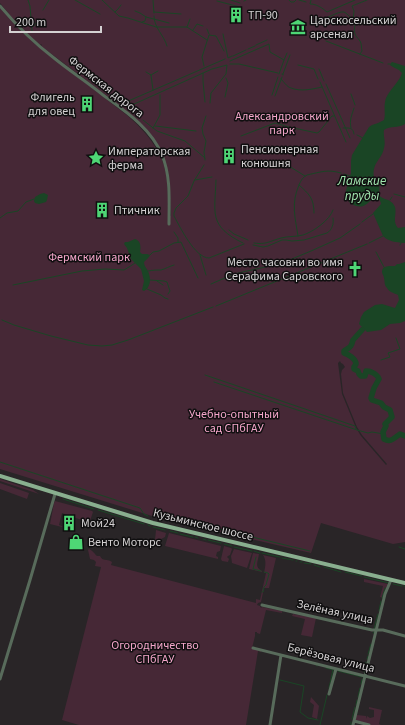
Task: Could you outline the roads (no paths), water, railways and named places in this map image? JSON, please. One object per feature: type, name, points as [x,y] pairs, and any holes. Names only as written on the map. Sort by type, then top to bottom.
[{"type":"main road","name":"Кузьминское шоссе","points":[[0,476],[168,528],[405,583]]},
{"type":"street","name":"Фермская дорога","points":[[0,6],[18,27],[36,43],[129,115],[153,139],[161,153],[168,174],[169,224]]},
{"type":"street","points":[[0,679],[55,494]]},
{"type":"street","points":[[369,725],[353,723],[385,594],[391,580]]},
{"type":"street","name":"Зелёная улица","points":[[262,605],[376,631],[383,630],[405,636]]},
{"type":"street","name":"Берёзовая улица","points":[[253,648],[405,686]]},
{"type":"street","points":[[270,725],[281,655]]},
{"type":"street","points":[[329,694],[336,669]]},
{"type":"water","name":"Ламские пруды","points":[[392,62],[405,66],[405,124],[384,130],[384,150],[375,166],[374,175],[379,184],[380,196],[389,200],[395,207],[396,225],[398,228],[405,227],[405,243],[390,241],[383,236],[373,213],[381,204],[378,198],[374,197],[366,205],[360,207],[350,203],[345,194],[351,173],[352,155],[369,127],[384,120],[386,98],[402,73],[390,65]]},
{"type":"water","points":[[44,193],[48,195],[46,202],[39,204],[35,203],[35,197]]},
{"type":"water","points":[[135,239],[139,243],[140,252],[142,254],[150,255],[144,262],[150,279],[150,284],[144,291],[142,290],[144,281],[141,269],[131,259],[124,244],[125,242]]},
{"type":"water","points":[[405,262],[405,321],[390,324],[381,330],[367,332],[359,324],[364,312],[375,305],[382,304],[395,308],[399,300],[398,295],[385,286],[382,273],[383,268],[387,266],[395,266]]},
{"type":"waterway","points":[[28,0],[30,6],[32,31]]},
{"type":"waterway","points":[[43,10],[49,0]]},
{"type":"waterway","points":[[75,0],[100,14]]},
{"type":"waterway","points":[[102,0],[119,16],[156,27],[187,27],[207,40]]},
{"type":"waterway","points":[[153,0],[154,13]]},
{"type":"waterway","points":[[231,0],[240,3]]},
{"type":"waterway","points":[[289,0],[291,2],[296,0]]},
{"type":"waterway","points":[[299,0],[306,2]]},
{"type":"waterway","points":[[311,0],[310,4],[317,5],[327,12],[355,0]]},
{"type":"waterway","points":[[360,54],[362,51],[360,41],[356,37],[354,30],[355,23],[353,21],[354,11],[352,6],[367,0]]},
{"type":"waterway","points":[[217,1],[240,7]]},
{"type":"waterway","points":[[115,12],[121,5]]},
{"type":"waterway","points":[[135,11],[146,17],[169,23]]},
{"type":"waterway","points":[[154,12],[181,14]]},
{"type":"waterway","points":[[324,19],[342,12],[352,18]]},
{"type":"waterway","points":[[154,16],[157,28],[164,38],[167,46]]},
{"type":"waterway","points":[[142,22],[145,21],[146,17]]},
{"type":"waterway","points":[[187,27],[190,19]]},
{"type":"waterway","points":[[32,26],[34,26],[38,20]]},
{"type":"waterway","points":[[193,30],[197,24],[203,26]]},
{"type":"waterway","points":[[207,29],[209,34]]},
{"type":"waterway","points":[[223,34],[228,58],[232,56]]},
{"type":"waterway","points":[[204,66],[202,57],[209,35],[216,36],[224,51]]},
{"type":"waterway","points":[[256,45],[267,40]]},
{"type":"waterway","points":[[326,41],[383,63]]},
{"type":"waterway","points":[[230,61],[269,44],[270,52],[284,60],[279,74]]},
{"type":"waterway","points":[[248,49],[255,46]]},
{"type":"waterway","points":[[233,56],[246,50]]},
{"type":"waterway","points":[[284,60],[287,53]]},
{"type":"waterway","points":[[283,74],[290,55]]},
{"type":"waterway","points":[[126,102],[225,59]]},
{"type":"waterway","points":[[230,64],[239,64],[278,73]]},
{"type":"waterway","points":[[132,105],[212,69],[227,65],[226,74],[211,93],[210,103]]},
{"type":"waterway","points":[[298,65],[314,69],[318,79]]},
{"type":"waterway","points":[[319,69],[324,81]]},
{"type":"waterway","points":[[151,75],[158,71]]},
{"type":"waterway","points":[[146,72],[151,75],[153,90]]},
{"type":"waterway","points":[[203,73],[205,102]]},
{"type":"waterway","points":[[272,95],[278,77]]},
{"type":"waterway","points":[[275,96],[282,77]]},
{"type":"waterway","points":[[225,97],[228,83],[226,78]]},
{"type":"waterway","points":[[281,79],[288,87],[299,90],[322,87]]},
{"type":"waterway","points":[[320,82],[346,142]]},
{"type":"waterway","points":[[326,84],[350,138]]},
{"type":"waterway","points":[[351,94],[355,105]]},
{"type":"waterway","points":[[153,128],[160,115],[160,95]]},
{"type":"waterway","points":[[351,128],[350,125],[354,108]]},
{"type":"waterway","points":[[205,160],[204,152],[206,141],[202,128],[206,116]]},
{"type":"waterway","points":[[241,136],[275,123],[317,133],[332,116],[334,116]]},
{"type":"waterway","points":[[143,120],[157,131],[185,141],[205,158]]},
{"type":"waterway","points":[[155,126],[196,131]]},
{"type":"waterway","points":[[343,128],[352,129],[354,134]]},
{"type":"waterway","points":[[357,135],[363,138]]},
{"type":"waterway","points":[[284,163],[305,176]]},
{"type":"waterway","points":[[204,165],[194,181],[188,196],[176,208],[174,216],[193,248],[204,257],[209,258],[244,244]]},
{"type":"waterway","points":[[298,236],[294,204],[301,180],[307,175],[320,172],[332,171],[341,173]]},
{"type":"waterway","points":[[344,174],[350,176]]},
{"type":"waterway","points":[[195,180],[212,177]]},
{"type":"waterway","points":[[216,180],[216,218],[224,231],[243,243]]},
{"type":"waterway","points":[[299,185],[306,191],[312,200],[314,213]]},
{"type":"waterway","points":[[394,194],[405,197]]},
{"type":"waterway","points":[[0,218],[7,213],[18,211],[26,202],[34,199]]},
{"type":"waterway","points":[[254,243],[265,243],[284,237],[300,236],[325,222],[333,210]]},
{"type":"waterway","points":[[362,222],[373,214]]},
{"type":"waterway","points":[[253,245],[263,247],[282,240],[304,240],[327,233],[332,227],[333,218]]},
{"type":"waterway","points":[[211,284],[234,274],[287,261],[340,238],[360,224]]},
{"type":"waterway","points":[[229,230],[234,234],[248,240]]},
{"type":"waterway","points":[[174,232],[178,238],[178,242]]},
{"type":"waterway","points":[[369,243],[383,236]]},
{"type":"waterway","points":[[150,255],[153,252],[159,251],[174,243],[181,242],[198,278]]},
{"type":"waterway","points":[[216,306],[367,244]]},
{"type":"waterway","points":[[376,252],[384,267]]},
{"type":"waterway","points":[[200,255],[206,275]]},
{"type":"waterway","points":[[13,285],[82,271],[105,269],[124,270],[135,263]]},
{"type":"waterway","points":[[148,271],[161,270],[174,265]]},
{"type":"waterway","points":[[150,280],[167,282],[170,291],[168,294]]},
{"type":"waterway","points":[[157,281],[163,285]]},
{"type":"waterway","points":[[147,289],[168,299]]},
{"type":"waterway","points":[[2,320],[51,336],[88,345],[102,346],[112,345],[128,340],[213,307]]},
{"type":"waterway","points":[[362,330],[353,340],[352,345],[344,351],[344,353],[355,360],[356,364],[354,369],[358,371],[361,376],[365,376],[366,371],[368,371],[375,374],[379,379],[371,398],[390,410],[392,417],[385,424],[386,426],[383,432],[384,439],[391,440],[400,434],[405,436]]},
{"type":"waterway","points":[[381,360],[390,357],[388,353],[400,349],[396,338]]},
{"type":"waterway","points":[[205,375],[355,426],[356,429]]},
{"type":"waterway","points":[[214,382],[357,430],[368,433],[372,432],[384,434]]},
{"type":"waterway","points":[[0,462],[140,508],[144,514],[148,516]]},
{"type":"waterway","points":[[63,499],[94,509]]},
{"type":"waterway","points":[[98,510],[144,524]]},
{"type":"waterway","points":[[157,514],[310,551]]},
{"type":"waterway","points":[[153,527],[165,530]]},
{"type":"waterway","points":[[170,531],[178,533]]},
{"type":"waterway","points":[[180,534],[193,537]]},
{"type":"waterway","points":[[208,540],[221,543]]},
{"type":"waterway","points":[[224,544],[232,546]]},
{"type":"waterway","points":[[234,547],[252,551]]},
{"type":"waterway","points":[[399,547],[405,549]]},
{"type":"waterway","points":[[254,551],[260,553]]},
{"type":"waterway","points":[[262,553],[280,557]]},
{"type":"waterway","points":[[256,557],[253,569],[261,571]]},
{"type":"waterway","points":[[282,558],[293,560]]},
{"type":"waterway","points":[[304,563],[311,564]]},
{"type":"waterway","points":[[314,565],[320,567]]},
{"type":"waterway","points":[[324,567],[341,572]]},
{"type":"waterway","points":[[262,592],[269,574],[264,572]]},
{"type":"waterway","points":[[345,572],[362,576]]},
{"type":"waterway","points":[[364,577],[389,583]]},
{"type":"waterway","points":[[393,584],[402,586]]},
{"type":"waterway","points":[[382,598],[385,588]]},
{"type":"waterway","points":[[379,611],[381,601]]},
{"type":"waterway","points":[[374,629],[378,614]]},
{"type":"waterway","points":[[368,654],[371,644]]},
{"type":"waterway","points":[[365,667],[366,662]]},
{"type":"waterway","points":[[326,668],[333,670]]},
{"type":"waterway","points":[[329,688],[333,670]]},
{"type":"waterway","points":[[338,671],[362,677]]},
{"type":"waterway","points":[[361,684],[362,679]]},
{"type":"waterway","points":[[280,680],[304,686],[300,712],[308,718],[318,720]]},
{"type":"waterway","points":[[358,697],[360,688]]},
{"type":"waterway","points":[[320,725],[327,695]]},
{"type":"waterway","points":[[356,705],[357,700]]},
{"type":"waterway","points":[[352,719],[355,707]]},
{"type":"place","name":"ТП-90","points":[[236,15]]},
{"type":"place","name":"Царскосельский арсенал","points":[[298,27]]},
{"type":"place","name":"Флигель для овец","points":[[87,104]]},
{"type":"place","name":"Пенсионерная конюшня","points":[[229,156]]},
{"type":"place","name":"Императорская ферма","points":[[96,158]]},
{"type":"place","name":"Птичник","points":[[102,210]]},
{"type":"place","name":"Место часовни во имя Серафима Саровского","points":[[355,269]]},
{"type":"place","name":"Мой24","points":[[69,523]]},
{"type":"place","name":"Венто Моторс","points":[[76,542]]},
{"type":"park label","name":"Александровский парк","points":[[282,123]]},
{"type":"park label","name":"Фермский парк","points":[[89,257]]},
{"type":"park label","name":"Учебно-опытный сад СПбГАУ","points":[[234,421]]},
{"type":"park label","name":"Огородничество СПбГАУ","points":[[155,652]]}]
